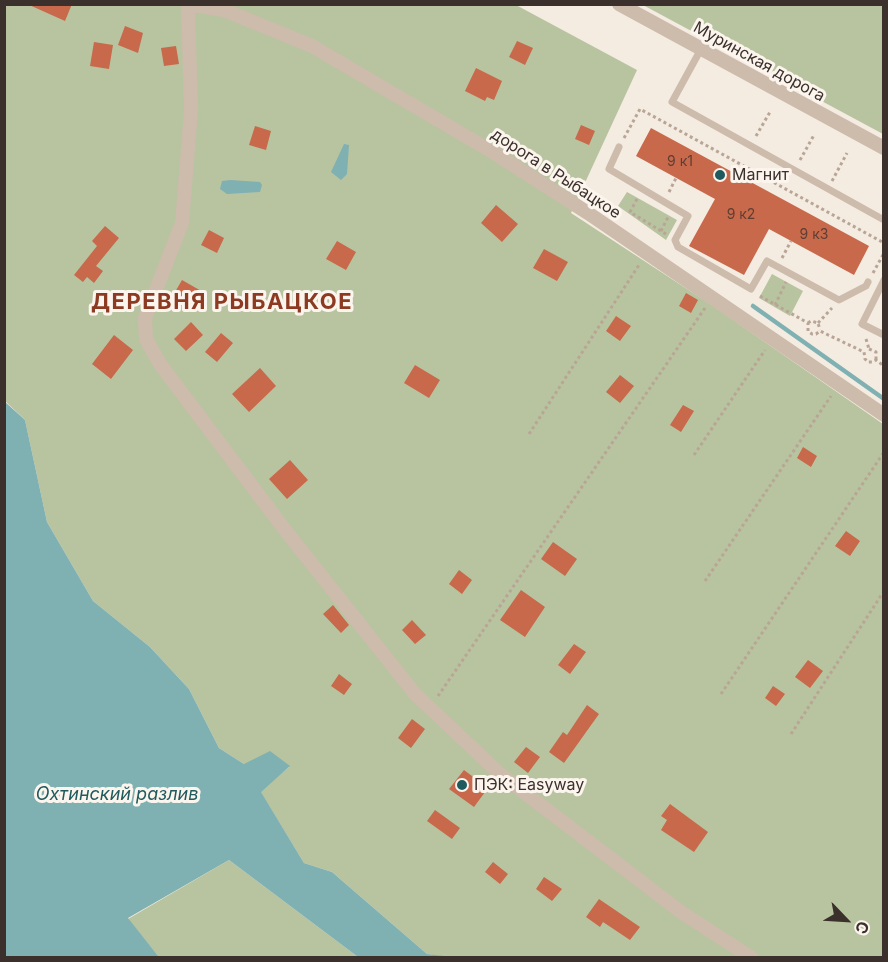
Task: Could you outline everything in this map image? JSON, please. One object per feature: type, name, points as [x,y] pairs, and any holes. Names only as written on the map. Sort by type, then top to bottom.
[{"type":"street","name":"Муринская дорога","points":[[619,4],[884,148]]},
{"type":"street","name":"дорога в Рыбацкое","points":[[188,5],[224,10],[312,46],[496,154],[884,415]]},
{"type":"street","points":[[188,5],[191,111],[182,223],[145,318],[147,339],[160,364],[282,526],[415,694],[500,774],[681,912],[752,957]]},
{"type":"lane","points":[[701,49],[672,102],[884,220]]},
{"type":"lane","points":[[619,147],[609,169],[688,216],[675,240],[678,247],[751,289],[767,261],[839,300],[866,286],[868,282]]},
{"type":"lane","points":[[884,280],[862,324],[884,335]]},
{"type":"path","points":[[619,147],[640,109],[884,243]]},
{"type":"path","points":[[664,202],[676,178]]},
{"type":"path","points":[[643,189],[630,212],[675,240]]},
{"type":"path","points":[[660,231],[674,208]]},
{"type":"path","points":[[778,266],[791,241]]},
{"type":"path","points":[[868,282],[882,262],[884,253]]},
{"type":"path","points":[[529,435],[647,254]]},
{"type":"path","points":[[775,304],[791,273]]},
{"type":"path","points":[[751,289],[808,323],[811,321],[818,323]]},
{"type":"path","points":[[430,707],[712,298]]},
{"type":"path","points":[[819,331],[818,323],[839,300]]},
{"type":"path","points":[[808,323],[808,331],[812,334],[819,331]]},
{"type":"path","points":[[862,324],[869,349]]},
{"type":"path","points":[[819,331],[864,352]]},
{"type":"path","points":[[694,455],[772,339]]},
{"type":"path","points":[[864,352],[869,349]]},
{"type":"path","points":[[869,349],[876,352],[876,360]]},
{"type":"path","points":[[864,352],[868,362],[876,360]]},
{"type":"path","points":[[876,360],[884,366]]},
{"type":"path","points":[[705,581],[838,384]]},
{"type":"path","points":[[721,694],[884,452]]},
{"type":"path","points":[[791,734],[884,591]]},
{"type":"green space","points":[[4,5],[516,5],[637,70],[571,213],[713,306],[883,424],[883,957],[453,958],[427,954],[332,872],[304,863],[260,791],[289,767],[244,764],[219,748],[189,689],[150,647],[93,601],[47,522],[25,420],[5,401]]},
{"type":"green space","points":[[643,5],[883,5],[883,134]]},
{"type":"green space","points":[[627,192],[677,220],[666,240],[618,206]]},
{"type":"green space","points":[[772,274],[803,291],[790,316],[759,298]]},
{"type":"green space","points":[[229,860],[358,957],[159,957],[128,919]]},
{"type":"water","points":[[344,144],[349,145],[347,174],[341,180],[331,172]]},
{"type":"water","points":[[222,181],[260,182],[262,185],[260,192],[227,194],[220,189]]},
{"type":"water","name":"Охтинский разлив","points":[[4,401],[25,420],[47,522],[93,601],[150,647],[189,689],[219,748],[244,764],[270,751],[290,766],[261,792],[304,863],[332,872],[427,954],[453,957],[358,957],[229,860],[128,918],[159,957],[5,957]]},
{"type":"building","points":[[27,4],[72,4],[65,21]]},
{"type":"building","points":[[125,26],[143,33],[138,53],[118,45]]},
{"type":"building","points":[[517,41],[533,48],[525,65],[509,57]]},
{"type":"building","points":[[94,42],[113,45],[109,69],[90,66]]},
{"type":"building","points":[[176,46],[179,64],[164,66],[161,48]]},
{"type":"building","points":[[476,68],[502,81],[494,100],[487,97],[485,101],[465,91]]},
{"type":"building","points":[[581,125],[595,131],[589,145],[575,139]]},
{"type":"building","points":[[255,126],[271,131],[266,150],[249,145]]},
{"type":"building","points":[[651,128],[869,246],[854,275],[769,229],[744,275],[689,246],[715,199],[636,156]]},
{"type":"building","points":[[496,205],[518,224],[502,242],[481,223]]},
{"type":"building","points":[[105,226],[119,238],[96,266],[103,271],[94,283],[87,277],[83,282],[74,275],[97,246],[92,241]]},
{"type":"building","points":[[209,230],[224,238],[217,253],[201,245]]},
{"type":"building","points":[[337,241],[356,252],[346,270],[326,259]]},
{"type":"building","points":[[544,249],[568,262],[557,281],[533,268]]},
{"type":"building","points":[[182,280],[203,292],[192,311],[171,299]]},
{"type":"building","points":[[686,293],[698,300],[691,313],[679,306]]},
{"type":"building","points":[[616,316],[631,326],[620,341],[606,331]]},
{"type":"building","points":[[191,322],[203,335],[186,351],[174,339]]},
{"type":"building","points":[[221,333],[233,343],[217,362],[205,352]]},
{"type":"building","points":[[114,335],[133,350],[111,379],[92,364]]},
{"type":"building","points":[[415,365],[440,380],[429,398],[404,383]]},
{"type":"building","points":[[260,368],[276,386],[249,412],[232,394]]},
{"type":"building","points":[[620,375],[634,386],[620,403],[606,392]]},
{"type":"building","points":[[683,405],[694,411],[681,432],[670,425]]},
{"type":"building","points":[[803,447],[817,456],[811,467],[797,458]]},
{"type":"building","points":[[290,460],[308,480],[287,499],[269,479]]},
{"type":"building","points":[[846,531],[860,541],[850,556],[835,546]]},
{"type":"building","points":[[553,542],[577,559],[565,576],[541,559]]},
{"type":"building","points":[[459,570],[472,580],[462,594],[449,584]]},
{"type":"building","points":[[521,590],[545,607],[525,637],[500,620]]},
{"type":"building","points":[[333,605],[349,625],[341,633],[323,614]]},
{"type":"building","points":[[412,620],[426,635],[415,644],[402,630]]},
{"type":"building","points":[[574,644],[586,652],[570,674],[558,665]]},
{"type":"building","points":[[808,660],[823,671],[810,688],[795,677]]},
{"type":"building","points":[[339,674],[352,684],[344,695],[331,686]]},
{"type":"building","points":[[773,686],[785,694],[776,706],[765,698]]},
{"type":"building","points":[[587,705],[599,714],[564,763],[549,752],[563,732],[567,735]]},
{"type":"building","points":[[412,719],[425,729],[411,748],[398,738]]},
{"type":"building","points":[[526,747],[540,757],[528,773],[514,762]]},
{"type":"building","points":[[464,770],[488,788],[474,807],[449,789]]},
{"type":"building","points":[[670,804],[708,832],[694,852],[661,830],[667,820],[661,816]]},
{"type":"building","points":[[435,810],[460,828],[452,839],[427,821]]},
{"type":"building","points":[[493,862],[508,874],[500,884],[485,872]]},
{"type":"building","points":[[544,877],[562,889],[552,901],[536,889]]},
{"type":"building","points":[[599,899],[640,927],[630,940],[603,922],[600,927],[586,917]]},
{"type":"waterway","points":[[753,306],[884,399]]},
{"type":"place","name":"Магнит","points":[[720,175]]},
{"type":"place","name":"ПЭК: Easyway","points":[[462,785]]},
{"type":"district","name":"ДЕРЕВНЯ РЫБАЦКОЕ","points":[[222,302]]}]
